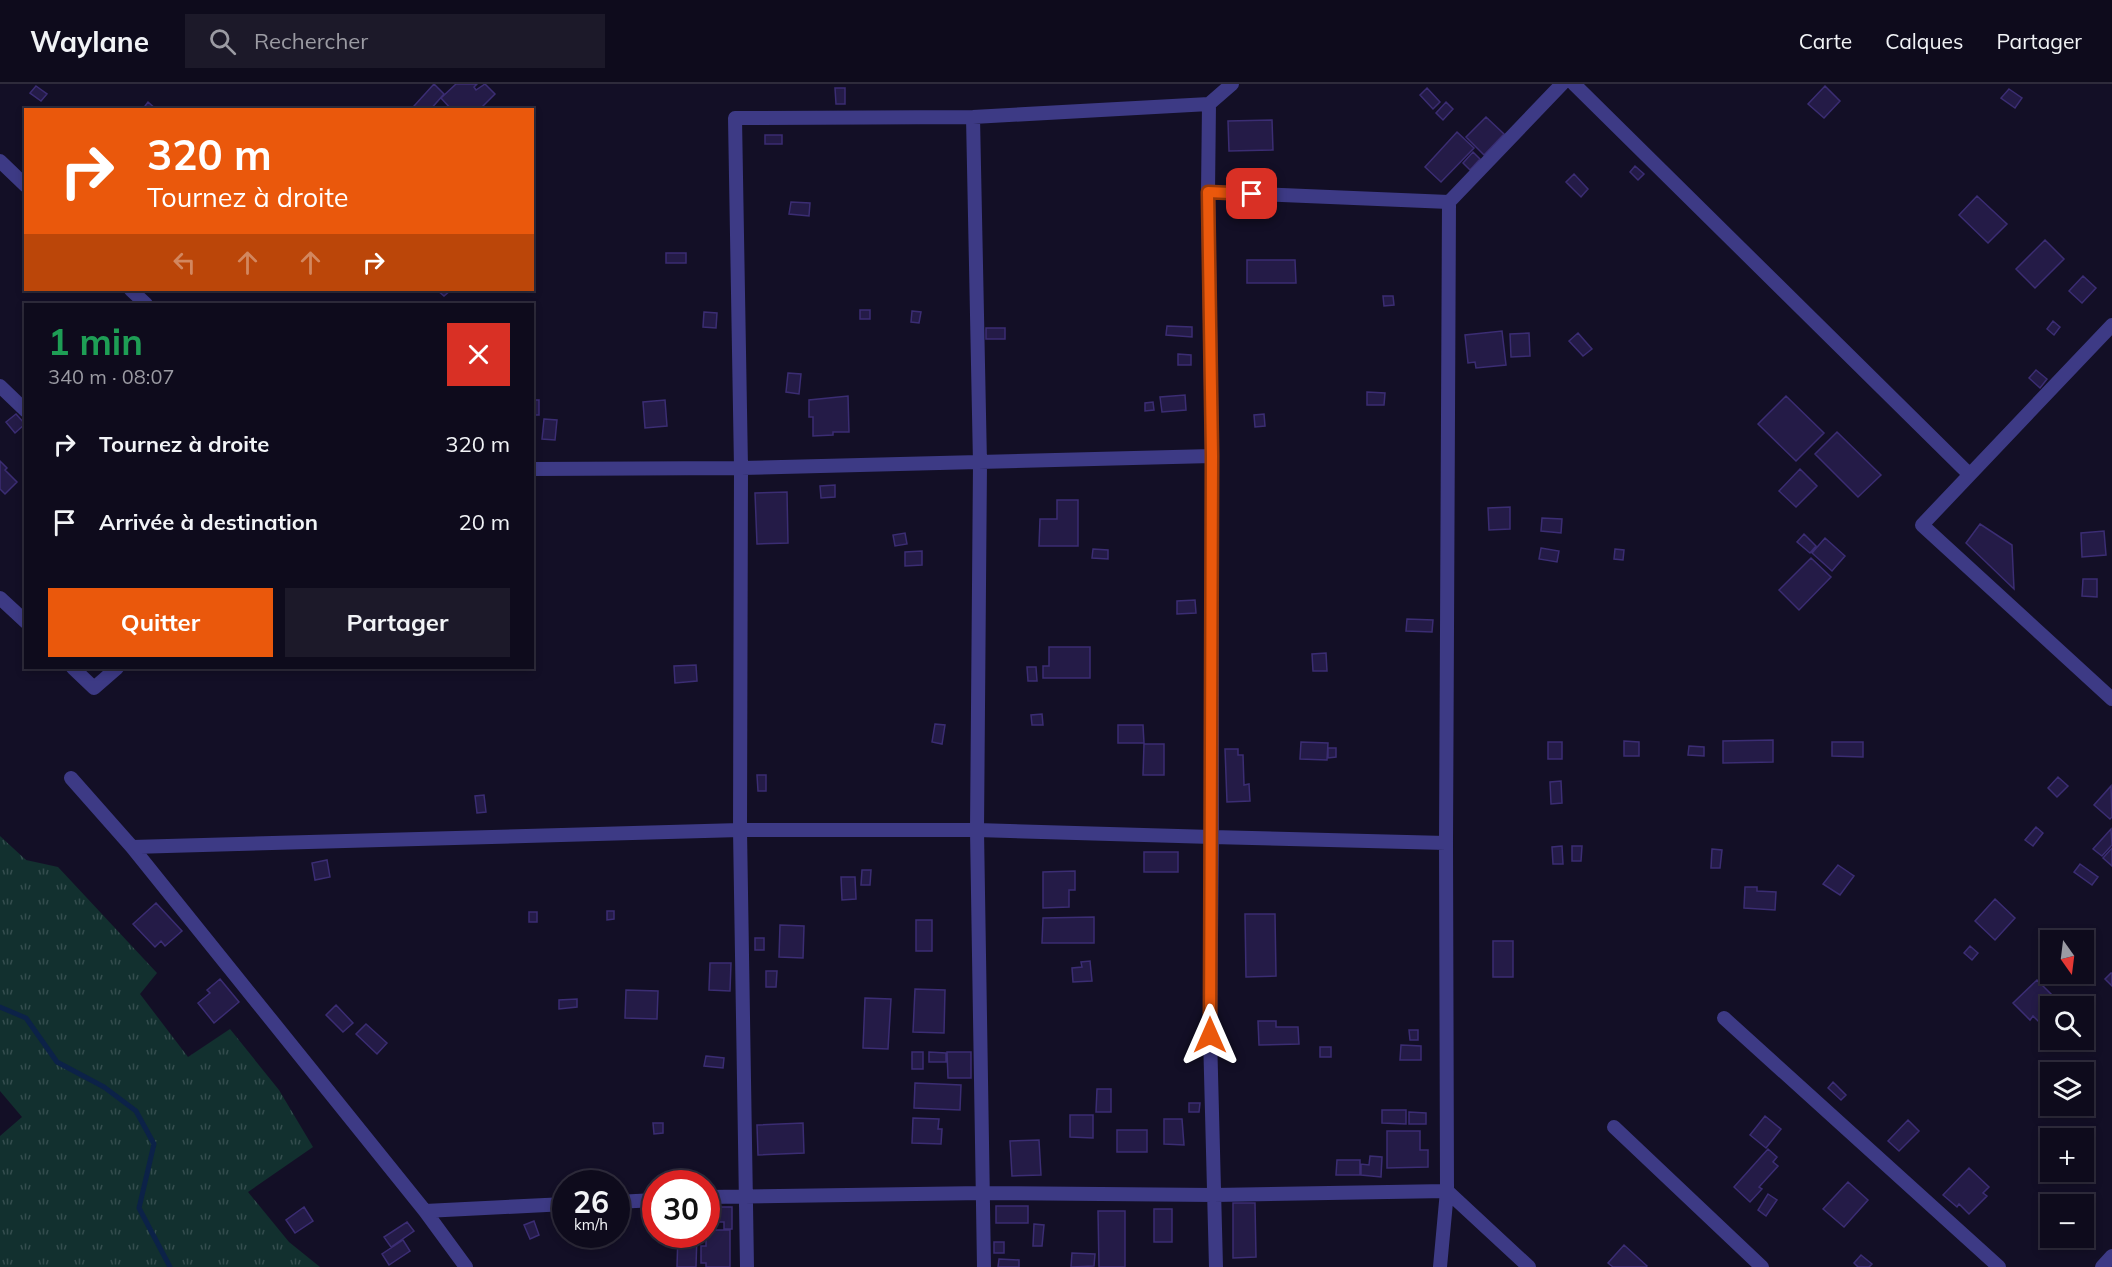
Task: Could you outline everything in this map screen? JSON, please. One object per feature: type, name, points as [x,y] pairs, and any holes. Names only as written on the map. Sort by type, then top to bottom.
[{"type":"street","points":[[747,1267],[740,830],[741,468],[735,118],[973,117],[1209,104],[1232,84]]},
{"type":"street","points":[[1440,1267],[1447,1191],[1449,202],[1562,84]]},
{"type":"street","points":[[1574,84],[1969,474]]},
{"type":"street","points":[[1209,104],[1212,456],[1210,1035],[1216,1267]]},
{"type":"street","points":[[973,117],[980,463],[977,830],[984,1267]]},
{"type":"street","points":[[0,161],[24,184]]},
{"type":"street","points":[[1208,192],[1449,202]]},
{"type":"street","points":[[132,291],[145,303]]},
{"type":"street","points":[[2112,325],[1922,525],[2112,699]]},
{"type":"street","points":[[0,386],[24,409]]},
{"type":"street","points":[[534,469],[741,468],[1212,456]]},
{"type":"street","points":[[0,598],[24,620]]},
{"type":"street","points":[[74,669],[94,688],[116,669]]},
{"type":"street","points":[[71,778],[132,848],[425,1211],[466,1267]]},
{"type":"street","points":[[132,848],[740,830],[977,830],[1446,843]]},
{"type":"street","points":[[1724,1018],[1999,1267]]},
{"type":"street","points":[[1614,1127],[1762,1267]]},
{"type":"street","points":[[720,1197],[984,1193],[1214,1195],[1447,1191],[1529,1267]]},
{"type":"street","points":[[425,1211],[552,1205]]},
{"type":"street","points":[[2102,1267],[2112,1256]]},
{"type":"green space","points":[[0,836],[26,860],[58,867],[157,973],[140,994],[188,1057],[230,1029],[279,1090],[313,1147],[248,1192],[289,1242],[320,1267],[0,1267],[0,1136],[22,1117],[0,1091]]},
{"type":"building","points":[[434,84],[444,94],[432,108],[416,108],[414,106]]},
{"type":"building","points":[[456,84],[477,84],[474,87],[476,90],[485,84],[495,94],[481,108],[450,108],[441,98]]},
{"type":"building","points":[[36,86],[47,94],[41,101],[30,93]]},
{"type":"building","points":[[1825,86],[1840,101],[1824,118],[1808,104]]},
{"type":"building","points":[[835,88],[845,88],[845,104],[836,104]]},
{"type":"building","points":[[1427,88],[1440,102],[1433,109],[1420,95]]},
{"type":"building","points":[[2009,89],[2022,98],[2015,108],[2001,98]]},
{"type":"building","points":[[148,102],[155,108],[144,108]]},
{"type":"building","points":[[1446,102],[1453,109],[1443,120],[1436,113]]},
{"type":"building","points":[[1486,117],[1504,134],[1484,155],[1466,137]]},
{"type":"building","points":[[1272,120],[1273,150],[1229,151],[1228,121]]},
{"type":"building","points":[[1457,132],[1474,148],[1441,182],[1425,167]]},
{"type":"building","points":[[765,135],[782,135],[782,144],[765,144]]},
{"type":"building","points":[[1473,152],[1480,159],[1470,170],[1463,163]]},
{"type":"building","points":[[1635,166],[1644,174],[1638,180],[1630,172]]},
{"type":"building","points":[[1574,174],[1588,189],[1581,197],[1566,182]]},
{"type":"building","points":[[1977,196],[2007,224],[1988,243],[1959,215]]},
{"type":"building","points":[[791,202],[810,203],[809,216],[789,214]]},
{"type":"building","points":[[2045,240],[2064,259],[2035,288],[2016,269]]},
{"type":"building","points":[[666,253],[686,253],[686,263],[666,263]]},
{"type":"building","points":[[1247,260],[1295,260],[1296,283],[1247,283]]},
{"type":"building","points":[[2083,276],[2096,288],[2082,303],[2069,291]]},
{"type":"building","points":[[438,291],[450,291],[444,296]]},
{"type":"building","points":[[1383,296],[1393,296],[1394,305],[1384,306]]},
{"type":"building","points":[[860,310],[870,310],[870,319],[860,319]]},
{"type":"building","points":[[912,311],[921,312],[919,323],[911,322]]},
{"type":"building","points":[[704,312],[717,313],[716,328],[703,327]]},
{"type":"building","points":[[2053,321],[2060,327],[2054,335],[2047,329]]},
{"type":"building","points":[[1167,326],[1192,327],[1192,337],[1166,335]]},
{"type":"building","points":[[986,328],[1005,328],[1005,339],[986,339]]},
{"type":"building","points":[[1502,331],[1506,365],[1476,368],[1475,362],[1468,363],[1465,335]]},
{"type":"building","points":[[1529,333],[1530,356],[1511,357],[1510,334]]},
{"type":"building","points":[[1578,333],[1592,349],[1583,356],[1569,341]]},
{"type":"building","points":[[1178,354],[1191,355],[1191,365],[1178,365]]},
{"type":"building","points":[[2036,370],[2047,379],[2040,388],[2029,378]]},
{"type":"building","points":[[788,373],[801,374],[799,394],[786,392]]},
{"type":"building","points":[[1367,392],[1385,393],[1384,405],[1367,405]]},
{"type":"building","points":[[1185,395],[1186,410],[1162,412],[1160,397]]},
{"type":"building","points":[[848,396],[849,432],[813,436],[813,417],[809,417],[809,400]]},
{"type":"building","points":[[1786,396],[1824,433],[1796,461],[1758,424]]},
{"type":"building","points":[[534,400],[539,400],[539,415],[534,415]]},
{"type":"building","points":[[665,400],[667,426],[645,428],[643,402]]},
{"type":"building","points":[[1153,402],[1154,410],[1145,411],[1145,403]]},
{"type":"building","points":[[16,414],[24,425],[15,433],[6,422]]},
{"type":"building","points":[[1264,414],[1265,426],[1255,427],[1254,415]]},
{"type":"building","points":[[544,419],[557,420],[555,440],[542,439]]},
{"type":"building","points":[[1837,432],[1881,475],[1858,497],[1815,454]]},
{"type":"building","points":[[0,461],[17,482],[5,494],[0,489]]},
{"type":"building","points":[[1800,469],[1817,486],[1796,507],[1779,491]]},
{"type":"building","points":[[835,485],[835,497],[821,498],[820,486]]},
{"type":"building","points":[[787,492],[788,543],[757,544],[755,493]]},
{"type":"building","points":[[1057,500],[1078,500],[1078,546],[1039,546],[1040,519],[1057,519]]},
{"type":"building","points":[[1510,507],[1510,529],[1489,530],[1488,508]]},
{"type":"building","points":[[1542,518],[1562,519],[1561,533],[1541,531]]},
{"type":"building","points":[[1980,524],[2012,545],[2014,589],[1966,543]]},
{"type":"building","points":[[2104,531],[2106,555],[2082,557],[2081,533]]},
{"type":"building","points":[[905,533],[907,544],[895,546],[893,535]]},
{"type":"building","points":[[1804,534],[1816,546],[1810,553],[1797,542]]},
{"type":"building","points":[[1825,538],[1845,556],[1832,571],[1812,553]]},
{"type":"building","points":[[1541,548],[1559,551],[1557,562],[1539,559]]},
{"type":"building","points":[[1093,549],[1108,550],[1108,559],[1092,558]]},
{"type":"building","points":[[1615,549],[1624,550],[1623,560],[1614,559]]},
{"type":"building","points":[[922,551],[922,565],[905,566],[905,552]]},
{"type":"building","points":[[1811,558],[1831,577],[1799,610],[1779,590]]},
{"type":"building","points":[[2083,579],[2097,579],[2097,597],[2082,596]]},
{"type":"building","points":[[1195,600],[1196,613],[1177,614],[1177,601]]},
{"type":"building","points":[[1407,619],[1433,620],[1432,632],[1406,631]]},
{"type":"building","points":[[1049,647],[1090,647],[1090,678],[1043,678],[1043,666],[1049,666]]},
{"type":"building","points":[[1326,653],[1327,671],[1313,671],[1312,654]]},
{"type":"building","points":[[696,665],[697,681],[675,683],[674,666]]},
{"type":"building","points":[[1027,667],[1036,667],[1037,681],[1028,681]]},
{"type":"building","points":[[1042,714],[1043,725],[1032,725],[1031,715]]},
{"type":"building","points":[[935,724],[945,725],[942,744],[932,742]]},
{"type":"building","points":[[1118,725],[1143,725],[1144,743],[1118,743]]},
{"type":"building","points":[[1773,740],[1773,762],[1723,763],[1723,741]]},
{"type":"building","points":[[1624,741],[1639,742],[1639,756],[1624,756]]},
{"type":"building","points":[[1301,742],[1328,743],[1327,760],[1300,759]]},
{"type":"building","points":[[1548,742],[1562,742],[1562,759],[1548,759]]},
{"type":"building","points":[[1832,742],[1863,742],[1863,757],[1832,756]]},
{"type":"building","points":[[1144,744],[1164,744],[1164,775],[1143,775]]},
{"type":"building","points":[[1689,746],[1704,747],[1704,756],[1688,755]]},
{"type":"building","points":[[1328,748],[1336,748],[1336,757],[1328,758]]},
{"type":"building","points":[[1225,749],[1238,749],[1238,755],[1243,755],[1244,785],[1249,784],[1250,801],[1227,802]]},
{"type":"building","points":[[757,775],[766,775],[766,791],[758,791]]},
{"type":"building","points":[[2058,777],[2068,786],[2057,797],[2048,788]]},
{"type":"building","points":[[1561,781],[1562,803],[1551,804],[1550,782]]},
{"type":"building","points":[[2111,786],[2112,817],[2110,819],[2094,805]]},
{"type":"building","points":[[484,795],[486,812],[477,813],[475,796]]},
{"type":"building","points":[[2036,827],[2043,833],[2033,846],[2025,840]]},
{"type":"building","points":[[2111,829],[2112,845],[2102,856],[2093,849]]},
{"type":"building","points":[[1562,846],[1563,864],[1553,864],[1552,847]]},
{"type":"building","points":[[1572,846],[1582,846],[1581,861],[1572,861]]},
{"type":"building","points":[[2112,848],[2112,866],[2103,858]]},
{"type":"building","points":[[1712,849],[1722,850],[1720,868],[1711,868]]},
{"type":"building","points":[[1144,852],[1178,852],[1178,872],[1144,872]]},
{"type":"building","points":[[327,860],[330,877],[315,880],[312,863]]},
{"type":"building","points":[[2080,864],[2098,877],[2092,885],[2074,872]]},
{"type":"building","points":[[1838,865],[1854,876],[1840,895],[1823,884]]},
{"type":"building","points":[[862,870],[871,870],[870,885],[861,885]]},
{"type":"building","points":[[1075,871],[1075,890],[1069,890],[1069,907],[1043,908],[1043,872]]},
{"type":"building","points":[[841,877],[855,877],[856,899],[842,900]]},
{"type":"building","points":[[1745,887],[1757,887],[1757,891],[1776,892],[1775,910],[1744,908]]},
{"type":"building","points":[[1995,899],[2015,918],[1995,940],[1975,921]]},
{"type":"building","points":[[156,903],[182,931],[165,946],[161,941],[155,947],[133,924]]},
{"type":"building","points":[[607,911],[614,911],[614,919],[607,920]]},
{"type":"building","points":[[529,912],[537,912],[537,922],[529,922]]},
{"type":"building","points":[[1245,914],[1275,914],[1276,976],[1246,977]]},
{"type":"building","points":[[1094,917],[1094,943],[1042,943],[1043,918]]},
{"type":"building","points":[[916,920],[932,920],[932,951],[916,951]]},
{"type":"building","points":[[780,925],[804,926],[803,958],[779,957]]},
{"type":"building","points":[[755,938],[764,938],[764,950],[755,950]]},
{"type":"building","points":[[1493,941],[1513,941],[1513,977],[1493,977]]},
{"type":"building","points":[[1970,946],[1978,953],[1972,960],[1964,953]]},
{"type":"building","points":[[1090,961],[1092,981],[1073,982],[1072,968],[1082,967],[1081,962]]},
{"type":"building","points":[[710,963],[731,963],[730,991],[709,990]]},
{"type":"building","points":[[766,971],[777,971],[776,987],[766,987]]},
{"type":"building","points":[[2112,973],[2112,986],[2105,979]]},
{"type":"building","points":[[220,979],[239,1002],[214,1023],[198,1003],[210,993],[207,990]]},
{"type":"building","points":[[2037,980],[2053,996],[2040,996],[2040,1023],[2033,1016],[2030,1020],[2013,1003]]},
{"type":"building","points":[[915,989],[945,990],[944,1033],[913,1032]]},
{"type":"building","points":[[626,990],[658,991],[657,1019],[625,1018]]},
{"type":"building","points":[[865,998],[891,999],[888,1049],[863,1048]]},
{"type":"building","points":[[577,999],[577,1007],[559,1009],[559,1000]]},
{"type":"building","points":[[336,1005],[353,1023],[343,1032],[326,1015]]},
{"type":"building","points":[[1258,1021],[1276,1021],[1276,1027],[1298,1027],[1299,1044],[1259,1045]]},
{"type":"building","points":[[366,1024],[387,1043],[377,1054],[356,1034]]},
{"type":"building","points":[[1409,1030],[1418,1030],[1418,1040],[1410,1040]]},
{"type":"building","points":[[1401,1045],[1421,1046],[1421,1060],[1400,1060]]},
{"type":"building","points":[[1320,1047],[1331,1047],[1331,1057],[1320,1057]]},
{"type":"building","points":[[912,1052],[923,1052],[923,1069],[912,1069]]},
{"type":"building","points":[[929,1052],[946,1053],[946,1062],[929,1062]]},
{"type":"building","points":[[947,1052],[971,1052],[971,1078],[948,1078]]},
{"type":"building","points":[[706,1056],[724,1058],[723,1068],[704,1066]]},
{"type":"building","points":[[1833,1082],[1846,1095],[1841,1100],[1828,1088]]},
{"type":"building","points":[[915,1083],[961,1085],[960,1110],[914,1108]]},
{"type":"building","points":[[1097,1089],[1111,1089],[1111,1112],[1096,1112]]},
{"type":"building","points":[[1189,1103],[1200,1103],[1199,1112],[1189,1112]]},
{"type":"building","points":[[1382,1110],[1406,1110],[1406,1124],[1382,1123]]},
{"type":"building","points":[[1409,1112],[1426,1113],[1426,1124],[1409,1124]]},
{"type":"building","points":[[1070,1115],[1093,1115],[1093,1138],[1070,1137]]},
{"type":"building","points":[[1765,1116],[1781,1129],[1766,1148],[1750,1135]]},
{"type":"building","points":[[913,1118],[939,1119],[938,1129],[942,1129],[941,1144],[912,1143]]},
{"type":"building","points":[[1164,1119],[1182,1119],[1184,1145],[1164,1144]]},
{"type":"building","points":[[1908,1120],[1919,1131],[1899,1151],[1888,1141]]},
{"type":"building","points":[[653,1123],[663,1123],[663,1133],[654,1134]]},
{"type":"building","points":[[803,1123],[804,1153],[758,1155],[757,1125]]},
{"type":"building","points":[[1117,1130],[1147,1130],[1147,1152],[1117,1152]]},
{"type":"building","points":[[1387,1131],[1420,1131],[1420,1150],[1428,1150],[1428,1167],[1387,1168]]},
{"type":"building","points":[[1039,1140],[1041,1175],[1012,1176],[1010,1141]]},
{"type":"building","points":[[1768,1149],[1777,1157],[1773,1162],[1778,1166],[1759,1187],[1762,1189],[1750,1202],[1734,1187]]},
{"type":"building","points":[[1370,1156],[1382,1157],[1381,1177],[1361,1175],[1361,1164],[1369,1165]]},
{"type":"building","points":[[1337,1160],[1360,1160],[1360,1175],[1336,1175]]},
{"type":"building","points":[[1969,1168],[1989,1187],[1983,1193],[1987,1196],[1969,1214],[1959,1204],[1957,1207],[1943,1195]]},
{"type":"building","points":[[1848,1182],[1868,1200],[1844,1227],[1823,1209]]},
{"type":"building","points":[[1768,1194],[1777,1200],[1766,1216],[1758,1210]]},
{"type":"building","points":[[1233,1203],[1255,1203],[1256,1257],[1233,1258]]},
{"type":"building","points":[[996,1206],[1028,1206],[1028,1223],[996,1223]]},
{"type":"building","points":[[304,1207],[313,1221],[295,1233],[286,1220]]},
{"type":"building","points":[[720,1207],[732,1207],[732,1229],[724,1229],[724,1222],[720,1222]]},
{"type":"building","points":[[1154,1209],[1172,1209],[1172,1242],[1154,1242]]},
{"type":"building","points":[[1098,1211],[1125,1211],[1125,1267],[1099,1267]]},
{"type":"building","points":[[534,1221],[539,1235],[530,1239],[524,1225]]},
{"type":"building","points":[[407,1222],[414,1231],[391,1247],[384,1237]]},
{"type":"building","points":[[1034,1224],[1044,1225],[1042,1246],[1033,1246]]},
{"type":"building","points":[[720,1230],[730,1230],[730,1267],[706,1267],[706,1263],[701,1263],[701,1248],[720,1248]]},
{"type":"building","points":[[403,1240],[410,1251],[389,1265],[382,1254]]},
{"type":"building","points":[[994,1242],[1004,1242],[1004,1253],[994,1253]]},
{"type":"building","points":[[1624,1245],[1647,1266],[1613,1267],[1608,1263]]},
{"type":"building","points":[[678,1248],[697,1248],[696,1267],[677,1267]]},
{"type":"building","points":[[1072,1253],[1095,1254],[1094,1266],[1071,1267]]},
{"type":"building","points":[[1861,1255],[1872,1264],[1869,1267],[1858,1267],[1854,1263]]},
{"type":"building","points":[[999,1259],[1019,1260],[1019,1267],[998,1267]]},
{"type":"waterway","points":[[0,1007],[26,1018],[57,1062],[104,1087],[136,1111],[154,1144],[139,1208],[170,1267]]},
{"type":"route","points":[[1210,1035],[1212,456],[1208,192],[1252,194]]}]
